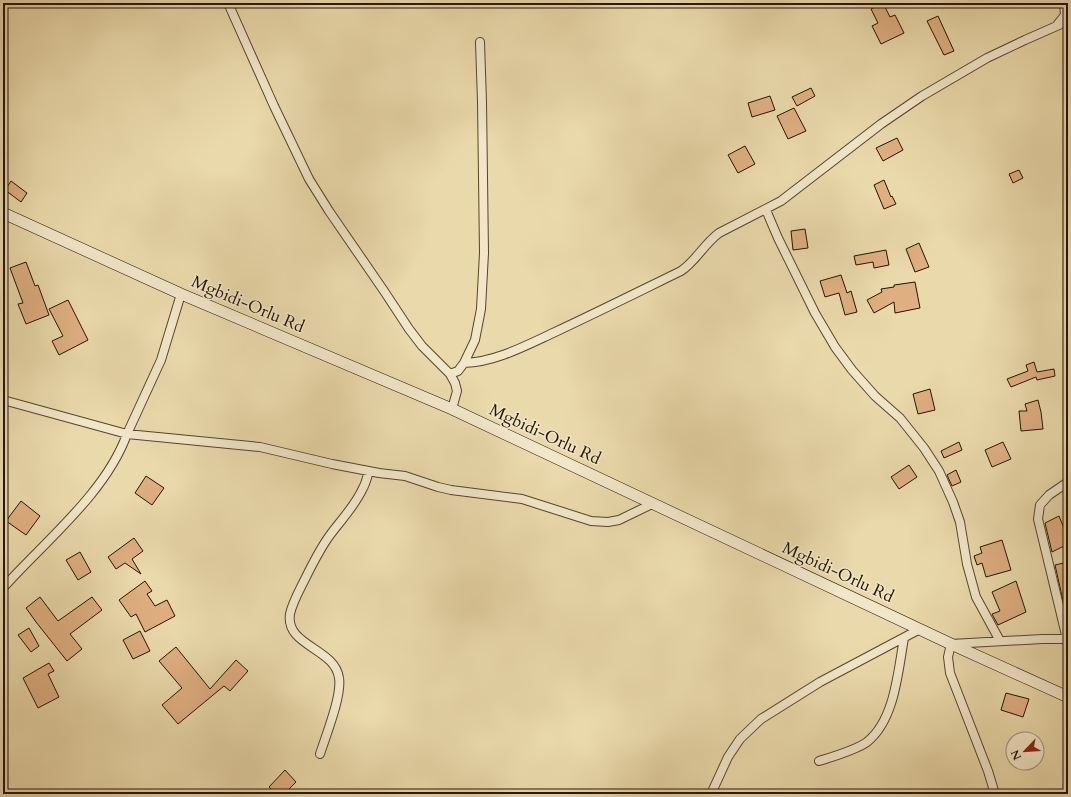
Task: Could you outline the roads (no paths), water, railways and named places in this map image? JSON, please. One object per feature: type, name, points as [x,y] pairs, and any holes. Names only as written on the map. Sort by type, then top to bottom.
[{"type":"main road","name":"Mgbidi-Orlu Rd","points":[[3,213],[181,294],[452,409],[951,644],[1068,696]]},
{"type":"street","points":[[228,3],[274,106],[309,179],[409,329],[422,346],[450,374],[455,383],[456,391],[452,409]]},
{"type":"street","points":[[1056,26],[1065,15],[1064,3]]},
{"type":"street","points":[[464,364],[478,363],[489,360],[528,345],[584,319],[681,270],[688,266],[710,240],[719,233],[781,201],[881,124],[922,96],[988,58],[1068,21]]},
{"type":"street","points":[[450,374],[458,371],[464,364],[475,340],[482,309],[484,238],[480,42]]},
{"type":"street","points":[[766,210],[815,313],[834,347],[875,396],[900,418],[924,448],[939,471],[960,522],[967,564],[976,597],[1000,641]]},
{"type":"street","points":[[3,588],[70,518],[103,480],[122,447],[161,360],[181,294]]},
{"type":"street","points":[[3,400],[127,434],[260,447],[332,464],[405,476],[451,490],[522,499],[591,521],[608,522],[619,520],[652,504]]},
{"type":"street","points":[[320,754],[340,688],[339,676],[334,664],[295,634],[290,626],[290,614],[317,556],[329,536],[350,510],[363,488],[369,471]]},
{"type":"street","points":[[995,794],[988,771],[950,673],[948,657],[951,644],[1068,639],[1038,519],[1040,506],[1049,495],[1068,482]]},
{"type":"street","points":[[711,794],[728,757],[740,739],[761,719],[820,682],[920,629]]},
{"type":"street","points":[[819,761],[867,742],[882,726],[892,702],[904,638]]}]
